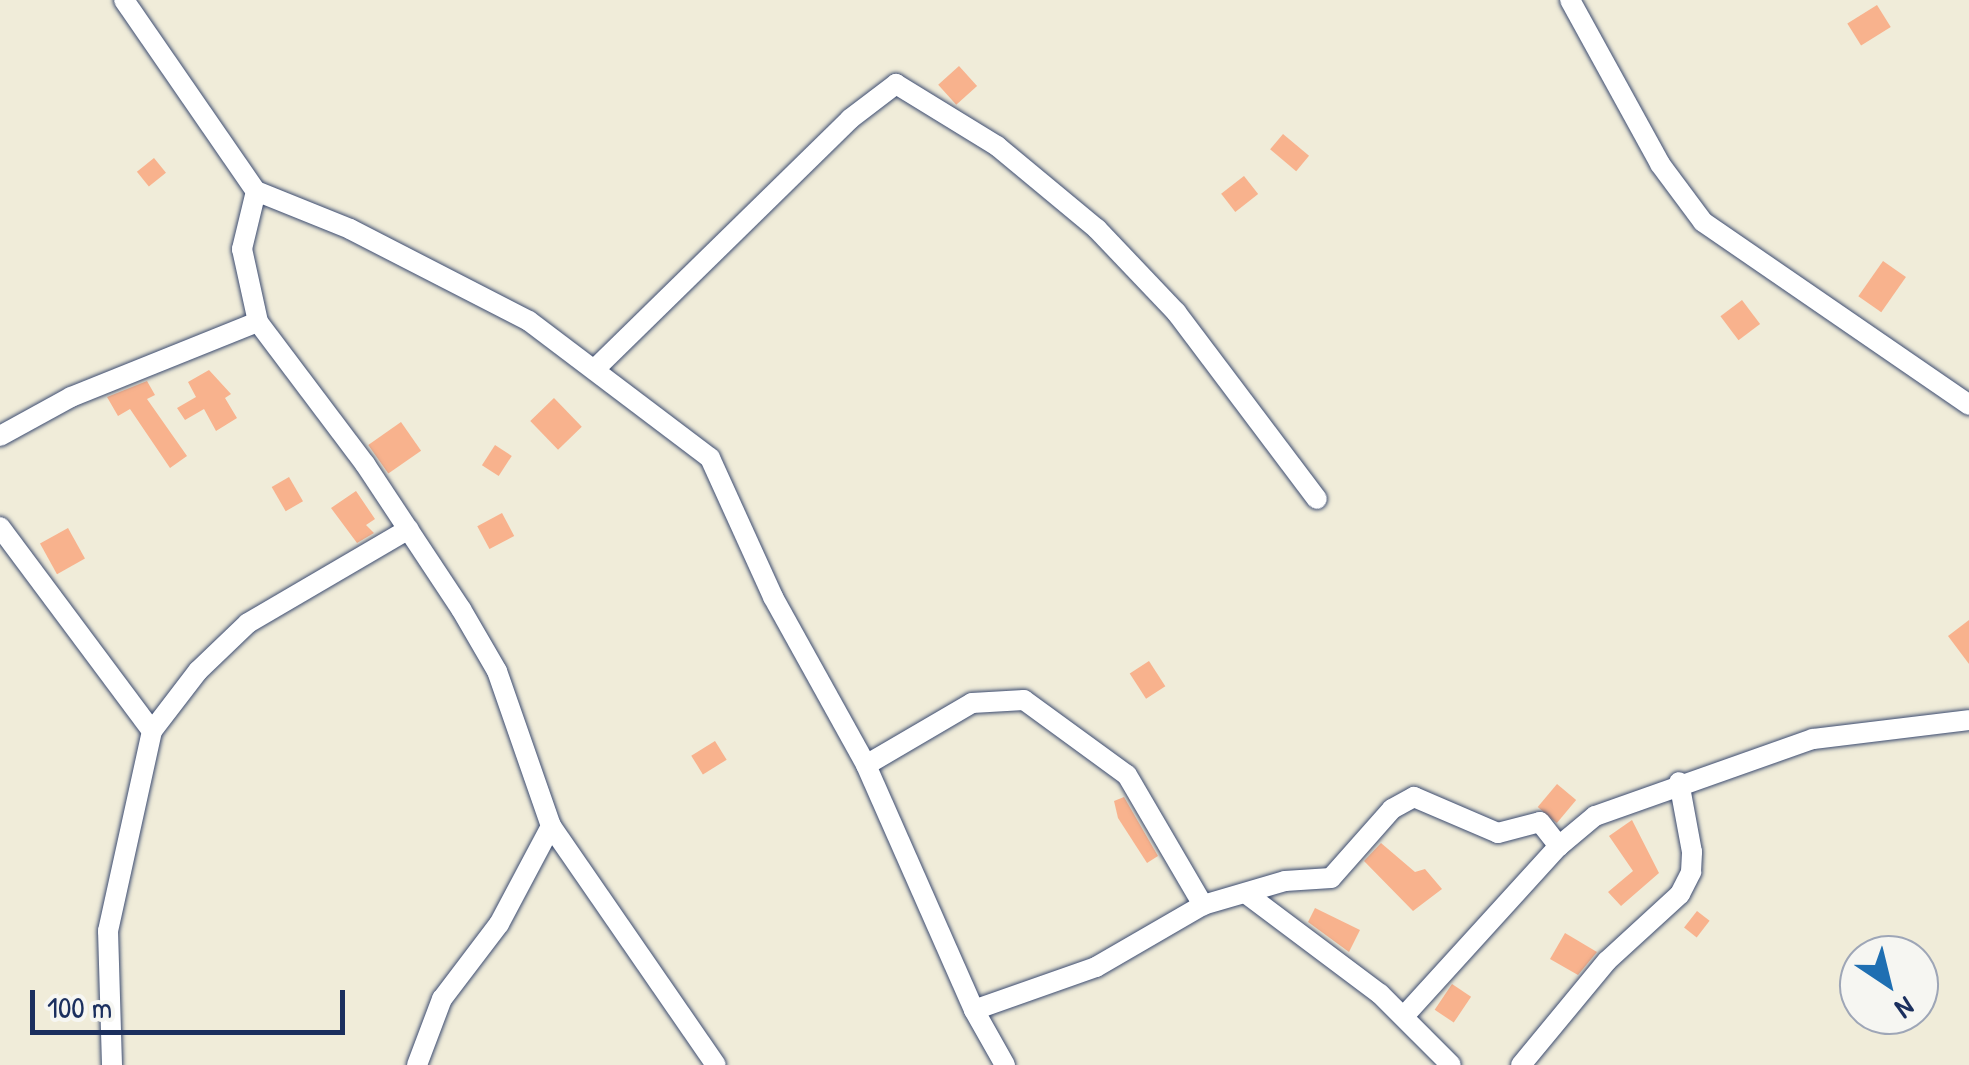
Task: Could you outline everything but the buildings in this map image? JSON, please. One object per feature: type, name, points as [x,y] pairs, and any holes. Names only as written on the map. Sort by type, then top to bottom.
[{"type":"street","points":[[124,0],[256,191],[350,229],[484,298],[597,367],[710,458],[774,597],[866,765],[974,1010],[1006,1065]]},
{"type":"street","points":[[1570,0],[1660,164],[1703,222],[1969,405]]},
{"type":"street","points":[[597,367],[850,119],[896,84],[997,146],[1098,229],[1176,312],[1317,499]]},
{"type":"street","points":[[256,191],[242,249],[258,322],[409,529],[497,671],[551,826],[716,1065]]},
{"type":"street","points":[[0,436],[71,397],[258,322]]},
{"type":"street","points":[[0,526],[152,732]]},
{"type":"street","points":[[112,1065],[108,931],[152,732],[198,670],[248,623],[409,529]]},
{"type":"street","points":[[866,765],[972,704],[1024,700],[1127,775],[1203,905]]},
{"type":"street","points":[[1405,1016],[1559,846],[1595,816],[1678,782],[1855,730],[1969,720]]},
{"type":"street","points":[[1521,1065],[1607,961],[1680,894],[1691,872],[1692,852],[1678,782]]},
{"type":"street","points":[[974,1010],[1096,967],[1203,905],[1286,882],[1332,878],[1392,808],[1414,796],[1498,833],[1540,822],[1559,846]]},
{"type":"street","points":[[416,1065],[442,999],[499,924],[551,826]]},
{"type":"street","points":[[1248,895],[1405,1016],[1451,1065]]}]
